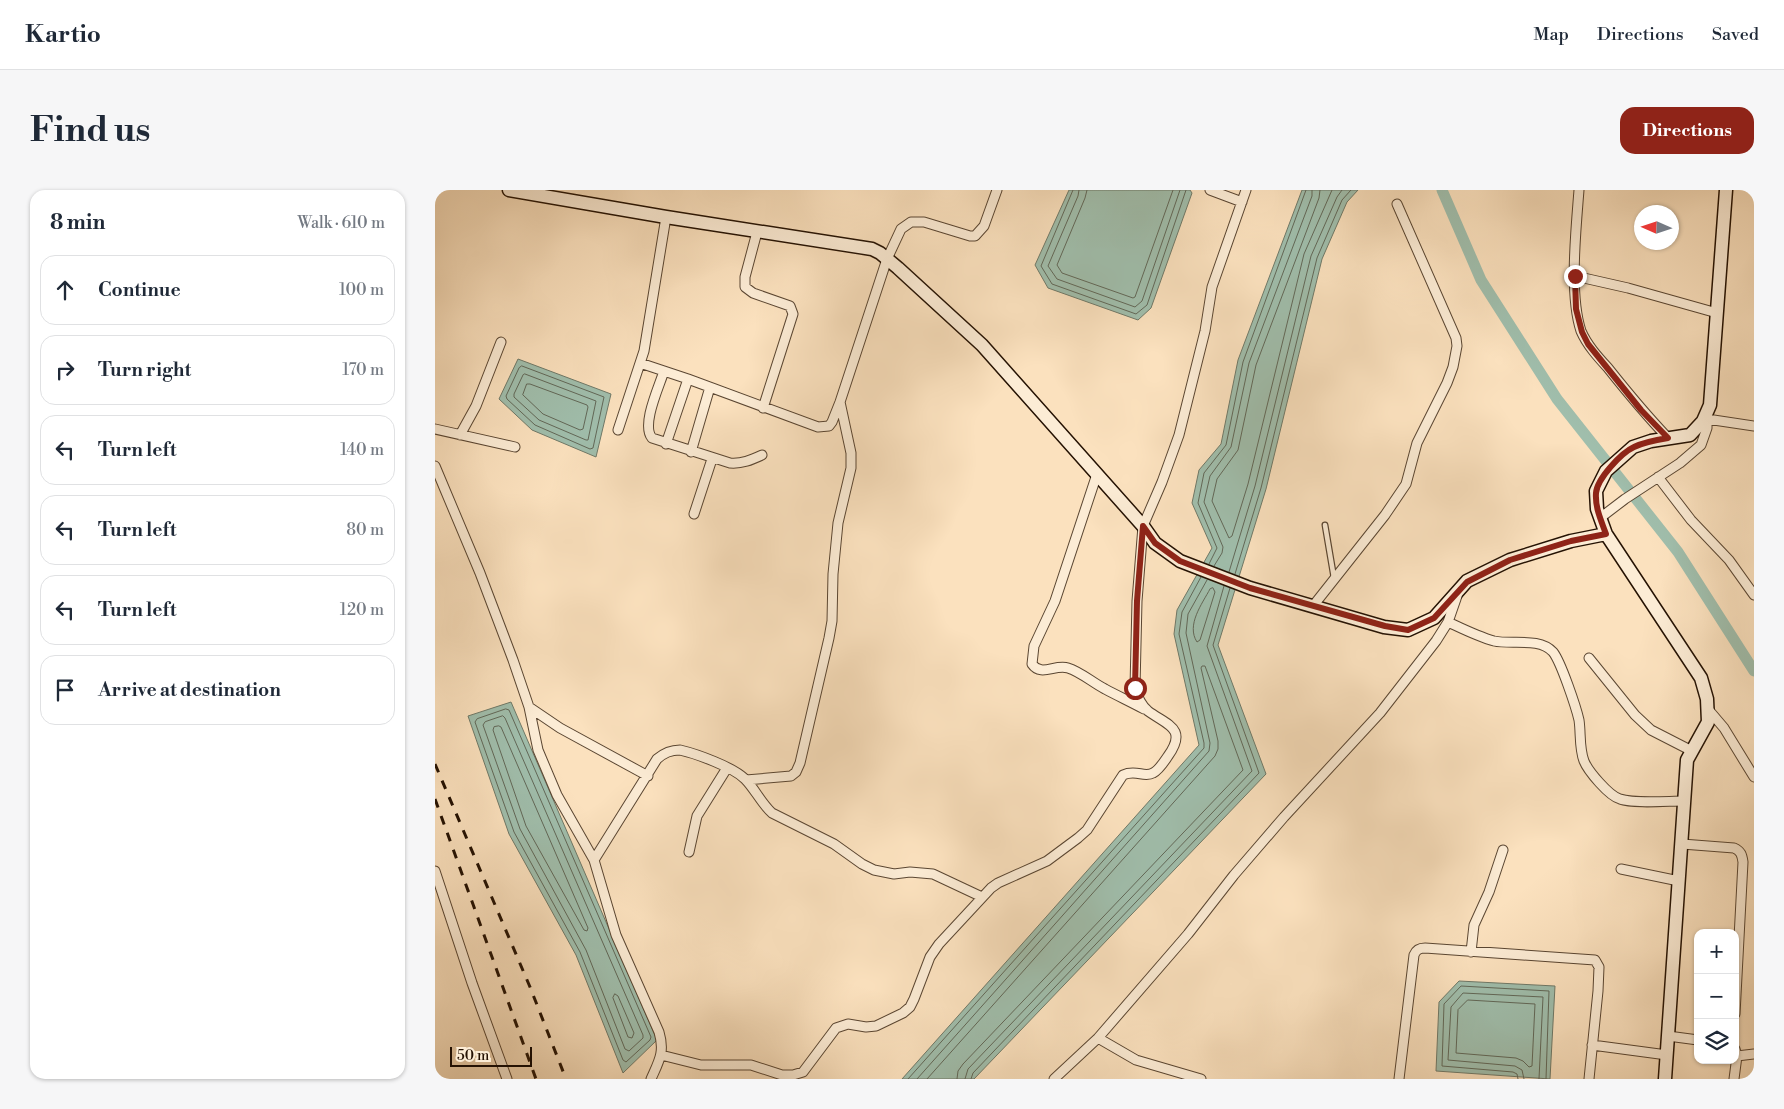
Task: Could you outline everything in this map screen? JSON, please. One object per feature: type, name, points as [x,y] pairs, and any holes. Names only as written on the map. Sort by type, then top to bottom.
[{"type":"main road","points":[[509,190],[872,250],[887,259],[982,345],[1143,526],[1155,543],[1180,561],[1250,588],[1385,626],[1408,630],[1434,618],[1467,582],[1510,560],[1571,541],[1606,534]]},
{"type":"main road","points":[[1665,1079],[1687,760],[1707,722],[1707,698],[1701,678],[1606,534],[1597,509],[1596,491],[1606,471],[1633,447],[1651,441],[1690,435],[1707,415],[1710,405],[1726,190]]},
{"type":"street","points":[[640,363],[824,428],[832,422],[841,402],[887,259],[901,229],[911,222],[924,222],[975,236],[983,226],[997,190]]},
{"type":"street","points":[[1210,190],[1242,202]]},
{"type":"street","points":[[1146,710],[1137,696],[1135,688],[1137,601],[1143,526],[1179,436],[1203,340],[1212,287],[1246,190]]},
{"type":"street","points":[[1579,190],[1575,276],[1576,309],[1582,332],[1588,344],[1641,410],[1668,438]]},
{"type":"street","points":[[1313,606],[1385,515],[1406,484],[1417,443],[1447,383],[1456,356],[1456,338],[1397,204]]},
{"type":"street","points":[[619,430],[647,335],[666,217]]},
{"type":"street","points":[[757,232],[745,277],[745,287],[753,294],[790,306],[793,309],[763,408]]},
{"type":"street","points":[[1575,276],[1628,288],[1717,313]]},
{"type":"street","points":[[460,435],[476,406],[501,342]]},
{"type":"street","points":[[664,371],[648,421],[648,434],[652,438],[712,459],[739,464],[762,455]]},
{"type":"street","points":[[667,444],[688,379]]},
{"type":"street","points":[[691,452],[710,387]]},
{"type":"street","points":[[746,780],[791,776],[796,772],[800,763],[829,638],[832,620],[832,583],[838,523],[851,468],[851,453],[841,402]]},
{"type":"street","points":[[1600,518],[1637,490],[1680,464],[1701,445],[1705,437],[1707,415],[1754,426]]},
{"type":"street","points":[[435,429],[515,447]]},
{"type":"street","points":[[694,514],[712,459]]},
{"type":"street","points":[[435,466],[480,573],[513,660],[529,707],[536,742],[546,769],[557,795],[593,860],[616,935],[659,1032],[661,1055],[651,1079]]},
{"type":"street","points":[[661,1055],[701,1065],[751,1065],[782,1076],[803,1072],[836,1028],[848,1024],[866,1027],[876,1026],[903,1013],[910,1007],[930,957],[939,944],[982,897],[999,883],[1041,864],[1078,838],[1087,830],[1123,775],[1134,772],[1149,775],[1158,769],[1173,748],[1176,734],[1166,722],[1071,669],[1059,667],[1042,670],[1035,669],[1032,664],[1034,646],[1055,600],[1097,474]]},
{"type":"street","points":[[1658,477],[1691,520],[1729,560],[1754,595]]},
{"type":"street","points":[[1054,1079],[1099,1038],[1284,817],[1380,713],[1436,641],[1448,622],[1459,591]]},
{"type":"street","points":[[1448,622],[1495,641],[1537,644],[1553,652],[1578,717],[1581,753],[1584,761],[1587,767],[1614,797],[1627,800],[1685,801]]},
{"type":"street","points":[[1589,658],[1635,715],[1651,730],[1692,751]]},
{"type":"street","points":[[529,707],[560,728],[648,776]]},
{"type":"street","points":[[1707,708],[1724,728],[1754,777]]},
{"type":"street","points":[[593,860],[657,759],[664,753],[672,750],[686,752],[727,768],[746,780],[765,807],[772,813],[834,844],[862,864],[874,870],[894,874],[910,872],[933,874],[982,897]]},
{"type":"street","points":[[689,852],[697,816],[727,768]]},
{"type":"street","points":[[1681,844],[1734,848],[1739,850],[1742,855],[1737,974]]},
{"type":"street","points":[[1471,952],[1474,925],[1495,876],[1503,850]]},
{"type":"street","points":[[1621,869],[1679,881]]},
{"type":"street","points":[[435,871],[472,983],[507,1079]]},
{"type":"street","points":[[1399,1079],[1416,951],[1419,948],[1595,960],[1599,967],[1598,991],[1589,1079]]},
{"type":"street","points":[[1668,1036],[1694,1039]]},
{"type":"street","points":[[1099,1038],[1137,1060],[1173,1075],[1201,1079]]},
{"type":"street","points":[[1592,1045],[1667,1055]]},
{"type":"street","points":[[1739,1052],[1754,1054]]},
{"type":"street","points":[[1734,1079],[1735,1064]]},
{"type":"lane","points":[[1325,524],[1334,579]]},
{"type":"water","points":[[1069,190],[1190,190],[1192,193],[1151,308],[1138,320],[1048,288],[1035,265]]},
{"type":"water","points":[[1302,190],[1358,190],[1347,202],[1322,259],[1266,489],[1218,645],[1266,774],[974,1079],[902,1079],[1199,745],[1174,634],[1177,610],[1212,548],[1192,503],[1199,470],[1221,444],[1238,360]]},
{"type":"water","points":[[518,359],[611,394],[596,457],[532,430],[499,399]]},
{"type":"water","points":[[511,702],[657,1040],[623,1073],[576,955],[509,834],[468,716]]},
{"type":"water","points":[[1459,981],[1555,986],[1550,1079],[1436,1071],[1439,1002]]},
{"type":"waterway","points":[[1442,190],[1481,280],[1557,399],[1678,552],[1754,671]]},
{"type":"railway","points":[[435,764],[530,987],[566,1079]]},
{"type":"railway","points":[[435,799],[536,1079]]},
{"type":"route","points":[[1135,688],[1137,601],[1143,526],[1155,543],[1180,561],[1250,588],[1385,626],[1408,630],[1434,618],[1467,582],[1510,560],[1571,541],[1606,534],[1597,509],[1596,491],[1606,471],[1633,447],[1668,438],[1641,410],[1588,344],[1582,332],[1576,309],[1575,276]]}]
